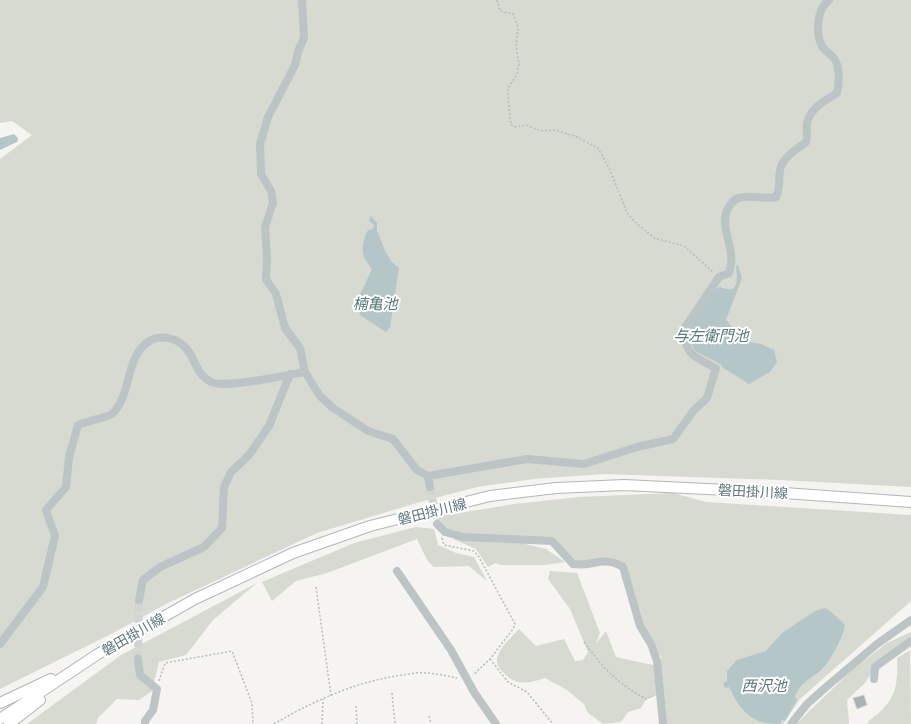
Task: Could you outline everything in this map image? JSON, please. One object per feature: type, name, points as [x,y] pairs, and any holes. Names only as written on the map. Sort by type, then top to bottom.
[{"type":"main road","name":"磐田掛川線","points":[[0,719],[98,654],[195,599],[293,554],[370,526],[490,496],[556,488],[624,485],[770,492],[911,502]]},
{"type":"main road","points":[[0,703],[98,654]]},
{"type":"main road","points":[[9,724],[98,654]]},
{"type":"street","points":[[302,0],[304,38],[294,65],[268,117],[260,144],[261,174],[271,191],[273,203],[265,227],[267,257],[266,279],[276,294],[286,328],[300,348],[304,372],[320,396],[333,408],[368,431],[393,439],[417,470],[428,476],[527,459],[584,464],[637,447],[673,439],[694,410],[707,398],[716,368],[694,357],[686,347],[682,332],[719,277],[730,273],[732,265],[730,243],[725,220],[727,209],[737,198],[748,196],[768,199],[776,198],[780,190],[780,169],[784,161],[806,142],[808,123],[812,114],[821,102],[837,93],[839,83],[836,62],[822,47],[819,37],[820,10],[829,0]]},
{"type":"street","points":[[0,644],[43,587],[55,536],[46,510],[66,487],[69,457],[78,425],[88,420],[111,415],[119,406],[135,358],[141,346],[158,337],[171,339],[185,346],[202,376],[214,383],[260,381],[304,372]]},
{"type":"street","points":[[139,600],[143,580],[160,567],[204,547],[222,528],[224,487],[231,472],[248,455],[269,426],[290,374]]},
{"type":"street","points":[[428,476],[430,487]]},
{"type":"street","points":[[438,524],[445,532],[463,537],[552,541],[573,564],[584,566],[601,560],[613,561],[623,567],[640,626],[651,644],[657,661],[663,724]]},
{"type":"street","points":[[397,571],[451,650],[474,692],[496,724]]},
{"type":"street","points":[[791,724],[807,704],[825,688],[877,644],[911,620]]},
{"type":"street","points":[[874,679],[875,668],[911,641]]},
{"type":"street","points":[[138,659],[140,676],[157,689],[153,710],[145,724]]},
{"type":"path","points":[[497,0],[500,11],[513,14],[518,27],[516,46],[519,64],[517,74],[508,88],[511,126],[515,127],[526,124],[541,131],[555,130],[577,137],[598,148],[610,170],[627,213],[635,222],[654,238],[684,246],[719,277]]},
{"type":"path","points":[[274,724],[297,711],[360,684],[390,677],[423,673],[468,680],[490,659],[513,629],[515,624],[479,557],[474,551],[444,546],[438,524]]},
{"type":"path","points":[[316,587],[331,696]]},
{"type":"path","points":[[584,642],[599,663],[626,689],[646,699],[660,694]]},
{"type":"path","points":[[157,689],[165,662],[232,651],[252,703],[253,724]]},
{"type":"path","points":[[490,659],[508,682],[527,692],[553,724]]},
{"type":"path","points":[[392,693],[395,724]]},
{"type":"path","points":[[322,724],[323,699]]},
{"type":"path","points":[[356,706],[357,724]]},
{"type":"path","points":[[429,716],[431,724]]},
{"type":"shaded area","points":[[0,0],[911,0],[911,487],[781,480],[604,474],[534,479],[477,487],[420,502],[317,533],[168,603],[113,633],[0,689],[0,159],[32,135],[12,121],[0,123]]},
{"type":"shaded area","points":[[673,493],[706,502],[911,515],[911,601],[800,699],[783,724],[663,724],[660,694],[646,699],[641,708],[628,712],[621,722],[603,724],[588,713],[584,704],[567,690],[545,678],[533,682],[518,682],[508,677],[499,667],[497,659],[503,647],[519,629],[536,646],[564,639],[575,661],[583,660],[588,652],[570,609],[548,579],[550,571],[577,573],[600,633],[596,643],[606,631],[616,657],[657,666],[660,690],[661,657],[640,626],[623,567],[606,561],[573,564],[552,541],[445,532],[434,517],[515,504],[578,497]]},
{"type":"shaded area","points":[[416,527],[434,529],[438,545],[456,553],[474,557],[487,581],[469,566],[434,567],[427,560],[417,539],[327,573],[296,581],[272,601],[262,582],[354,543]]},
{"type":"shaded area","points":[[453,539],[509,540],[546,549],[565,562],[545,565],[501,565],[495,563],[488,567],[476,549]]},
{"type":"shaded area","points":[[257,583],[213,620],[186,655],[159,662],[152,691],[139,700],[117,699],[98,718],[96,724],[27,724],[121,655]]},
{"type":"shaded area","points":[[911,632],[911,636],[874,669],[865,683],[847,700],[849,724],[796,724],[853,669],[887,643]]},
{"type":"shaded area","points":[[910,650],[911,724],[867,724],[881,711],[890,699],[897,680],[897,658]]},
{"type":"water","points":[[14,134],[18,138],[17,142],[0,150],[0,138]]},
{"type":"water","name":"楠亀池","points":[[371,216],[377,223],[377,230],[385,251],[392,262],[399,268],[390,327],[386,332],[360,315],[356,303],[372,269],[364,258],[363,254],[366,234],[368,230],[373,229],[374,225],[369,221]]},
{"type":"water","name":"与左衛門池","points":[[736,265],[738,265],[742,278],[726,320],[744,341],[761,344],[774,350],[777,362],[770,372],[749,384],[722,367],[720,364],[695,351],[689,339],[688,329],[710,292],[720,287],[731,289],[736,285]]},
{"type":"water","name":"西沢池","points":[[826,608],[845,625],[842,637],[823,668],[800,687],[795,696],[797,700],[785,721],[782,720],[780,724],[761,722],[748,715],[733,696],[729,687],[725,688],[723,683],[727,681],[727,671],[737,660],[766,651],[782,633],[815,611]]},
{"type":"building","points":[[864,695],[867,705],[857,709],[853,698]]},
{"type":"tunnel","points":[[430,487],[437,524]]},
{"type":"tunnel","points":[[138,659],[139,600]]}]
